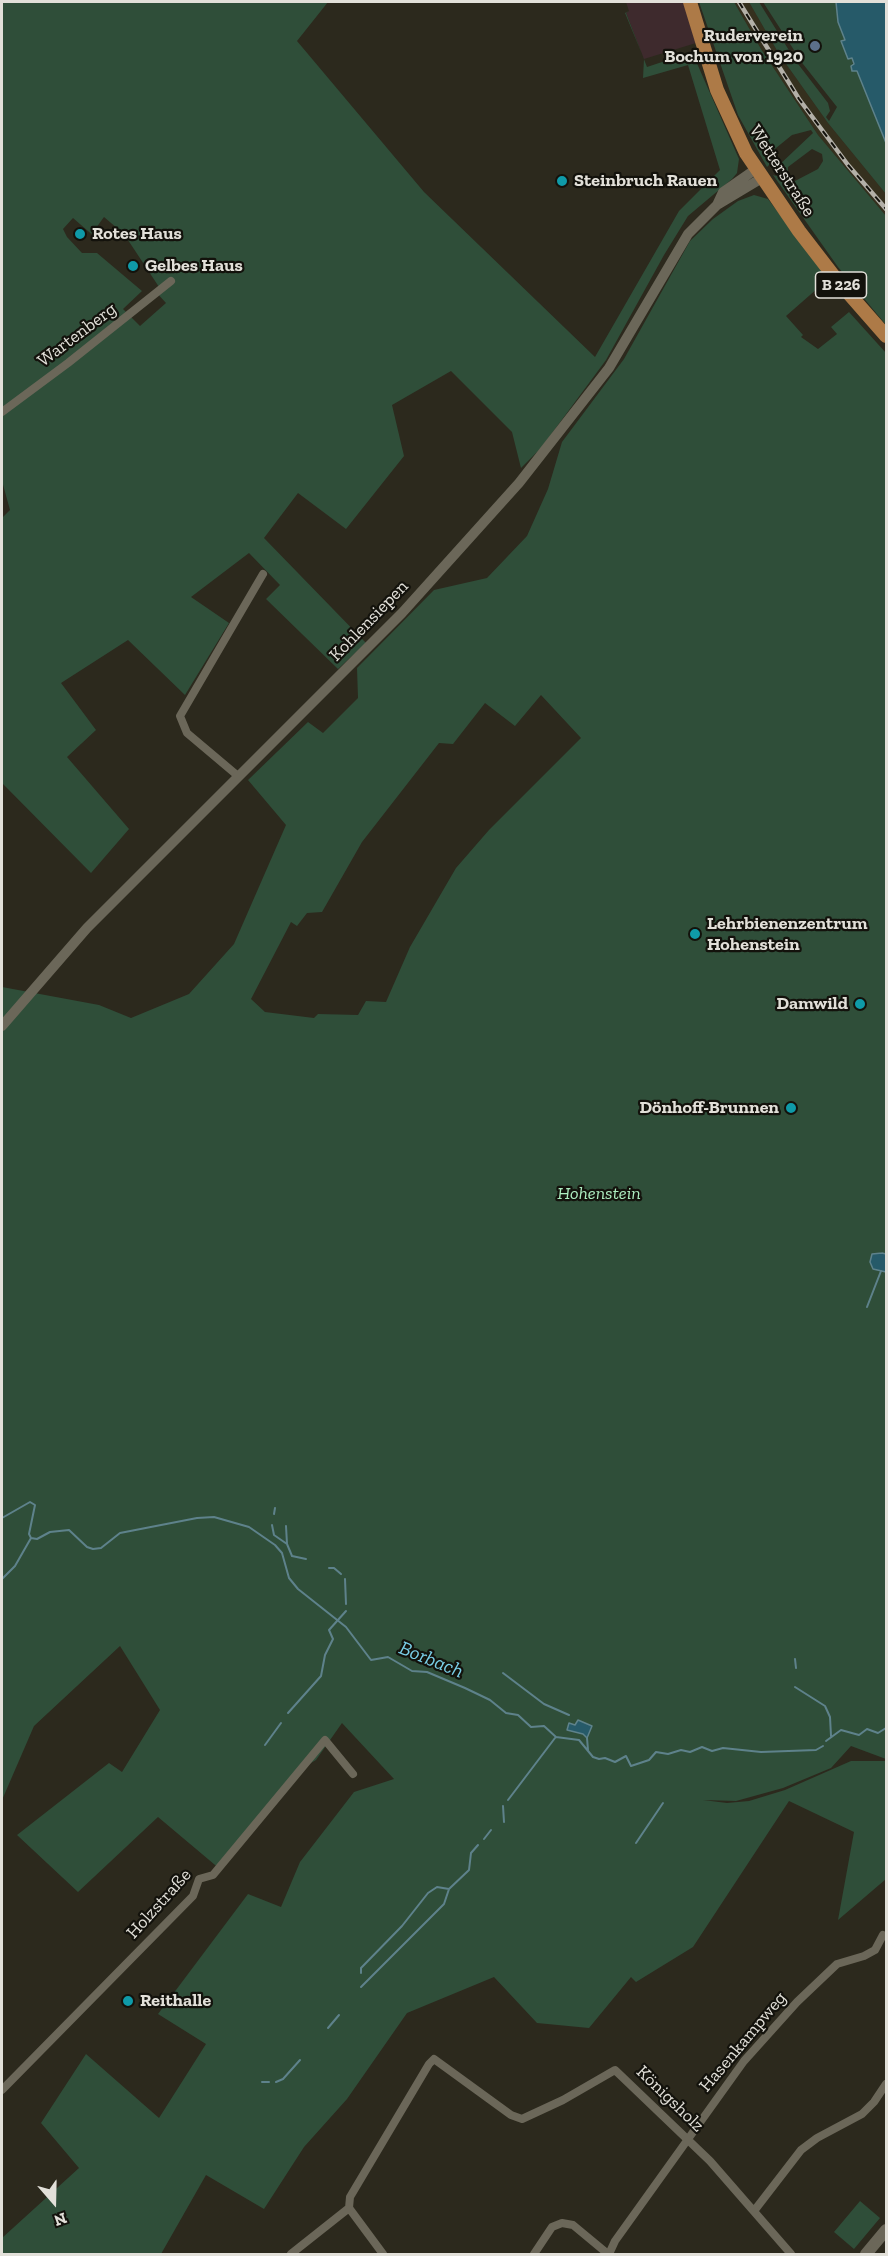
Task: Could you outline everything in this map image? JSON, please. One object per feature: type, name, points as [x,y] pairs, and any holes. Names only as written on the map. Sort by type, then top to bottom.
[{"type":"main road","name":"Wetterstraße","points":[[690,2],[728,119],[759,173],[836,279],[886,336]]},
{"type":"main road","points":[[866,2254],[886,2230]]},
{"type":"street","name":"Kohlensiepen","points":[[2,1026],[36,984],[94,921],[402,613],[519,483],[609,368],[688,234],[717,205],[759,173]]},
{"type":"street","name":"Wartenberg","points":[[2,412],[171,281]]},
{"type":"street","points":[[238,776],[187,733],[180,716],[263,574]]},
{"type":"street","name":"Holzstraße","points":[[2,2090],[193,1896],[199,1879],[213,1875],[325,1740],[353,1774]]},
{"type":"street","name":"Hasenkampweg","points":[[534,2254],[552,2227],[562,2223],[573,2225],[608,2254],[744,2061],[797,2002],[837,1964],[869,1953],[883,1935]]},
{"type":"street","name":"Königsholz","points":[[291,2254],[348,2208],[350,2197],[429,2064],[434,2060],[511,2115],[522,2119],[553,2105],[615,2070],[687,2139],[791,2254]]},
{"type":"street","points":[[754,2211],[801,2150],[817,2138],[862,2114],[886,2084]]},
{"type":"street","points":[[348,2208],[383,2254]]},
{"type":"shaded area","points":[[626,2],[683,2],[696,43],[644,59],[626,13],[629,11]]},
{"type":"shaded area","points":[[734,2],[749,2],[779,54],[828,123],[886,194],[886,216],[818,135],[761,49]]},
{"type":"green space","points":[[2,2],[328,2],[297,41],[424,192],[595,357],[679,211],[720,170],[688,65],[643,78],[644,59],[647,67],[692,52],[739,159],[737,173],[688,216],[606,360],[541,448],[521,468],[512,432],[451,371],[392,405],[404,456],[346,529],[298,493],[264,538],[366,643],[338,669],[266,599],[280,585],[249,553],[191,597],[229,623],[185,695],[128,640],[61,683],[96,730],[67,757],[129,829],[91,873],[2,783],[2,518],[10,510],[2,481]],"holes":[[[104,217],[124,234],[159,287],[155,291],[166,303],[140,326],[123,309],[142,291],[97,253],[82,253],[67,237],[63,229],[73,218],[96,238],[96,228]]]},
{"type":"green space","points":[[699,2],[734,2],[761,49],[818,135],[886,216],[886,325],[838,267],[773,175],[795,181],[818,169],[823,161],[822,154],[812,149],[788,167],[788,172],[780,172],[777,167],[813,133],[811,130],[792,135],[765,157],[770,164],[767,167],[738,115]]},
{"type":"green space","points":[[749,2],[759,2],[795,60],[828,103],[830,111],[826,117],[829,121],[837,107],[803,64],[763,2],[836,2],[838,22],[845,40],[842,41],[852,58],[854,71],[857,71],[886,143],[886,194],[828,123],[779,54]]},
{"type":"green space","name":"Hohenstein","points":[[754,195],[768,199],[822,271],[820,273],[826,281],[786,316],[803,335],[801,337],[818,349],[837,334],[831,327],[849,312],[886,353],[886,1759],[851,1746],[831,1768],[783,1788],[736,1801],[703,1800],[727,1803],[749,1801],[785,1790],[851,1761],[886,1761],[886,1879],[838,1920],[854,1832],[789,1801],[693,1947],[636,1982],[631,1977],[589,2028],[537,2023],[494,1977],[407,2013],[347,2099],[304,2147],[264,2209],[206,2175],[161,2254],[2,2254],[2,2238],[79,2168],[41,2123],[86,2054],[159,2118],[206,2044],[158,2014],[248,1894],[281,1907],[300,1862],[354,1792],[394,1779],[342,1723],[316,1760],[297,1771],[221,1870],[158,1817],[78,1892],[17,1835],[109,1763],[122,1772],[160,1710],[120,1646],[34,1726],[2,1800],[2,987],[99,1005],[131,1018],[189,994],[234,944],[286,825],[248,780],[308,722],[323,733],[358,698],[357,668],[434,590],[487,578],[527,536],[548,489],[562,442],[624,359],[690,241],[713,219],[738,201]],"holes":[[[541,695],[581,738],[489,830],[456,868],[410,947],[386,1002],[366,1001],[358,1015],[318,1014],[314,1018],[265,1012],[251,999],[291,922],[297,926],[307,913],[322,912],[362,842],[439,743],[453,744],[485,703],[515,726]]]},
{"type":"green space","points":[[860,2201],[880,2218],[854,2249],[834,2232]]},
{"type":"water","points":[[836,2],[886,2],[886,143],[857,71],[852,71],[851,66],[854,64],[852,58],[848,59],[841,41],[845,40],[838,22]]},
{"type":"water","points":[[872,1254],[886,1254],[886,1272],[873,1269],[870,1262]]},
{"type":"water","points":[[578,1720],[592,1726],[587,1738],[583,1734],[567,1730],[569,1723],[575,1725]]},
{"type":"waterway","points":[[867,1307],[881,1271]]},
{"type":"waterway","name":"Borbach","points":[[2,1518],[30,1502],[35,1505],[29,1534],[31,1538],[37,1539],[50,1532],[69,1530],[87,1547],[93,1549],[101,1548],[120,1533],[197,1518],[214,1517],[249,1527],[275,1545],[282,1553],[289,1578],[298,1589],[346,1627],[371,1660],[388,1657],[412,1671],[427,1672],[465,1688],[490,1700],[506,1713],[518,1715],[531,1727],[544,1726],[556,1737],[579,1740],[593,1757],[599,1759],[605,1758],[615,1762],[626,1756],[631,1766],[649,1760],[656,1752],[668,1754],[681,1750],[690,1752],[702,1747],[712,1751],[723,1748],[761,1752],[816,1750],[823,1746]]},
{"type":"waterway","points":[[274,1514],[275,1508]]},
{"type":"waterway","points":[[272,1525],[274,1535],[287,1544],[292,1556],[306,1559]]},
{"type":"waterway","points":[[286,1526],[287,1544]]},
{"type":"waterway","points":[[2,1579],[15,1566],[31,1538]]},
{"type":"waterway","points":[[329,1568],[334,1568],[341,1574]]},
{"type":"waterway","points":[[345,1579],[346,1604]]},
{"type":"waterway","points":[[288,1713],[321,1676],[325,1655],[333,1639],[329,1630],[346,1611]]},
{"type":"waterway","points":[[795,1659],[796,1668]]},
{"type":"waterway","points":[[503,1673],[544,1704],[569,1715]]},
{"type":"waterway","points":[[795,1687],[825,1706],[830,1717],[831,1736]]},
{"type":"waterway","points":[[265,1745],[281,1723]]},
{"type":"waterway","name":"Borbach","points":[[826,1741],[841,1730],[859,1735],[867,1729],[878,1733],[886,1728]]},
{"type":"waterway","points":[[508,1800],[555,1738]]},
{"type":"waterway","points":[[587,1738],[588,1750]]},
{"type":"waterway","points":[[636,1843],[663,1803]]},
{"type":"waterway","points":[[503,1806],[504,1822]]},
{"type":"waterway","points":[[484,1839],[491,1830]]},
{"type":"waterway","points":[[361,1987],[444,1904],[449,1889],[469,1870],[471,1853],[478,1845]]},
{"type":"waterway","points":[[361,1973],[361,1968],[402,1926],[428,1893],[437,1887],[449,1889]]},
{"type":"waterway","points":[[328,2028],[339,2015]]},
{"type":"waterway","points":[[276,2082],[283,2079],[300,2060]]},
{"type":"waterway","points":[[262,2082],[269,2082]]},
{"type":"railway","points":[[739,2],[799,99],[848,165],[886,209]]},
{"type":"place","name":"Ruderverein Bochum von 1920","points":[[815,46]]},
{"type":"place","name":"Steinbruch Rauen","points":[[562,181]]},
{"type":"place","name":"Rotes Haus","points":[[80,234]]},
{"type":"place","name":"Gelbes Haus","points":[[133,266]]},
{"type":"place","name":"Lehrbienenzentrum Hohenstein","points":[[695,934]]},
{"type":"place","name":"Damwild","points":[[860,1004]]},
{"type":"place","name":"Dönhoff-Brunnen","points":[[791,1108]]},
{"type":"place","name":"Reithalle","points":[[128,2001]]}]
